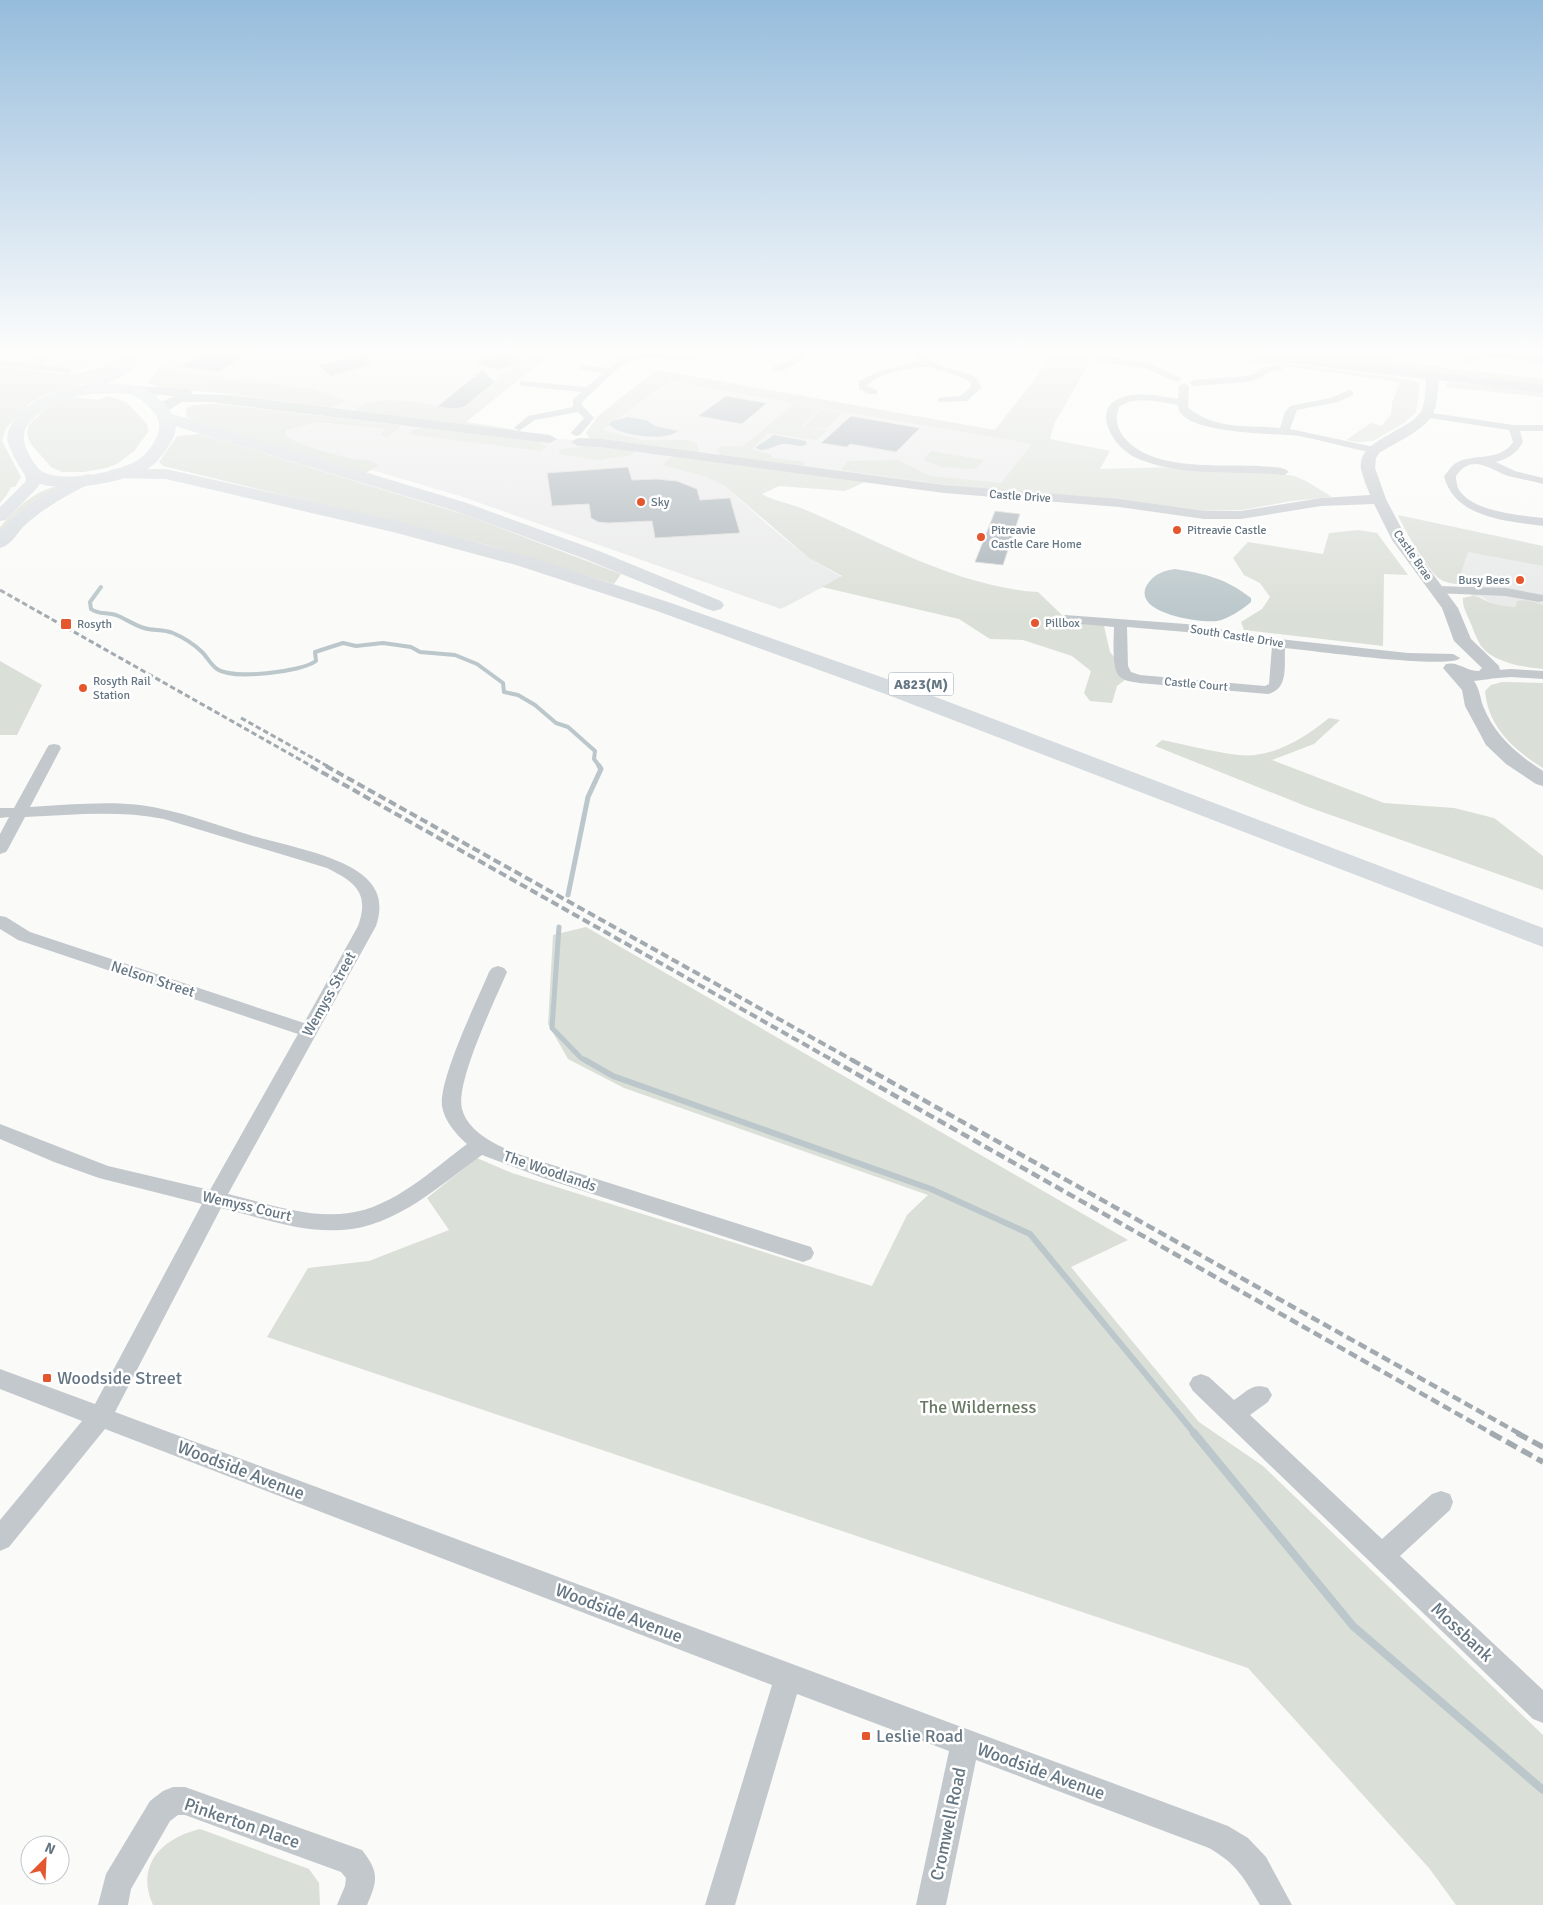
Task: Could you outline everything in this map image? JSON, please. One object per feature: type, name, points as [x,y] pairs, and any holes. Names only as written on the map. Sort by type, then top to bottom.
[{"type":"main road","points":[[15,440],[16,446],[32,471],[37,476],[51,480],[88,479],[116,474],[138,467],[151,456],[162,440]]},
{"type":"main road","name":"A823(M)","points":[[237,440],[461,507],[592,555],[697,599],[835,652],[1543,919]]},
{"type":"main road","points":[[0,516],[34,480],[32,471]]},
{"type":"main road","name":"A823(M)","points":[[116,474],[166,474],[397,527],[523,561],[664,607],[896,690],[1177,796],[1476,912],[1543,940]]},
{"type":"main road","points":[[0,543],[19,520],[36,507],[49,498],[88,479]]},
{"type":"street","name":"Castle Drive","points":[[553,440],[553,442],[560,444],[568,440]]},
{"type":"street","name":"Castle Drive","points":[[592,440],[601,443],[944,489],[1120,503],[1181,513],[1241,515],[1321,502],[1379,499]]},
{"type":"street","points":[[1122,440],[1128,448],[1138,455],[1155,460],[1196,466],[1266,465],[1284,472]]},
{"type":"street","points":[[1326,440],[1374,450],[1391,440]]},
{"type":"street","points":[[1518,440],[1514,450],[1500,457],[1463,464],[1452,472],[1450,483],[1454,494],[1463,501],[1484,510],[1543,522]]},
{"type":"street","name":"Castle Brae","points":[[1374,450],[1368,458],[1368,468],[1379,499],[1400,540],[1438,590],[1458,625],[1456,659],[1481,673],[1474,706],[1493,741],[1513,760],[1543,780]]},
{"type":"street","points":[[1484,460],[1511,473],[1543,481]]},
{"type":"street","points":[[1438,590],[1506,592],[1539,598]]},
{"type":"street","name":"South Castle Drive","points":[[1065,619],[1186,628],[1279,643],[1408,658],[1456,659]]},
{"type":"street","name":"Castle Court","points":[[1120,624],[1122,671],[1132,678],[1139,679],[1268,690],[1275,686],[1278,681],[1276,664],[1279,643]]},
{"type":"street","points":[[1456,659],[1470,657],[1481,673],[1543,675]]},
{"type":"street","points":[[0,849],[54,748]]},
{"type":"street","name":"Wemyss Street","points":[[0,813],[117,808],[141,810],[176,818],[333,865],[354,874],[367,888],[373,907],[367,926],[215,1200],[100,1417]]},
{"type":"street","name":"Nelson Street","points":[[0,921],[24,936],[308,1031]]},
{"type":"street","name":"The Woodlands","points":[[498,972],[454,1084],[451,1107],[463,1127],[481,1145],[550,1173],[803,1253]]},
{"type":"street","name":"Wemyss Court","points":[[0,1131],[62,1158],[106,1173],[215,1200],[296,1218],[326,1222],[356,1221],[381,1213],[404,1200],[481,1145]]},
{"type":"street","name":"Woodside Avenue","points":[[0,1379],[788,1677],[1218,1836],[1238,1848],[1255,1868],[1277,1905]]},
{"type":"street","name":"Mossbank","points":[[1201,1384],[1543,1709]]},
{"type":"street","points":[[1232,1414],[1260,1395]]},
{"type":"street","points":[[0,1539],[100,1417]]},
{"type":"street","points":[[1381,1556],[1441,1502]]},
{"type":"street","points":[[720,1905],[788,1677]]},
{"type":"street","name":"Cromwell Road","points":[[932,1905],[965,1743]]},
{"type":"street","name":"Pinkerton Place","points":[[113,1905],[117,1885],[160,1811],[173,1801],[185,1801],[351,1861],[361,1872],[360,1887],[352,1905]]},
{"type":"shaded area","points":[[270,440],[1009,440],[1033,444],[1001,483],[978,492],[716,468],[725,486],[767,524],[809,558],[842,577],[781,609],[460,496]]},
{"type":"shaded area","points":[[767,440],[800,440],[806,441],[807,444],[802,446],[784,444],[764,450],[757,449],[756,447]]},
{"type":"shaded area","points":[[1468,551],[1543,566],[1543,605],[1531,601],[1517,601],[1515,607],[1501,606],[1492,604],[1482,597],[1472,596],[1461,574]]},
{"type":"shaded area","points":[[1175,569],[1206,575],[1224,581],[1251,598],[1251,602],[1244,608],[1217,621],[1195,620],[1167,614],[1155,608],[1147,601],[1145,592],[1154,576]]},
{"type":"green space","points":[[0,440],[2,440],[21,477],[15,487],[11,487],[0,503]]},
{"type":"green space","points":[[29,440],[142,440],[134,451],[117,464],[84,472],[62,472],[51,467]]},
{"type":"green space","points":[[174,440],[219,440],[466,515],[621,574],[614,584],[487,545],[163,466],[159,462]]},
{"type":"green space","points":[[256,440],[292,440],[325,452],[370,461],[379,465],[366,473]]},
{"type":"green space","points":[[454,440],[538,440],[546,447],[541,451]]},
{"type":"green space","points":[[596,440],[688,440],[697,444],[700,456]]},
{"type":"green space","points":[[750,440],[761,440],[752,449],[772,455],[773,458],[805,462],[802,468],[722,457],[717,451],[722,446],[741,447]]},
{"type":"green space","points":[[1008,440],[1054,440],[1110,451],[1100,469],[1175,467],[1270,472],[1294,476],[1332,497],[1291,501],[1243,510],[1200,511],[984,490],[841,470],[848,461],[898,460],[930,476],[1001,483],[1032,444]]},
{"type":"green space","points":[[1346,440],[1375,440],[1356,442]]},
{"type":"green space","points":[[597,445],[635,450],[632,455],[599,460],[558,454],[562,449]]},
{"type":"green space","points":[[931,451],[984,460],[975,469],[941,467],[923,460]]},
{"type":"green space","points":[[674,455],[865,482],[845,491],[779,486],[762,494],[801,508],[917,560],[947,571],[1007,588],[1038,592],[1063,616],[1104,626],[1110,652],[1121,666],[1126,679],[1117,686],[1112,703],[1090,701],[1084,693],[1091,671],[1072,656],[1023,640],[990,639],[959,619],[822,587],[842,576],[809,558],[725,486],[704,476],[662,465]]},
{"type":"green space","points":[[57,486],[67,487],[0,534],[0,527],[25,502]]},
{"type":"green space","points":[[1398,515],[1543,546],[1543,566],[1468,552],[1461,574],[1466,585],[1446,582],[1439,579],[1427,564]]},
{"type":"green space","points":[[1358,530],[1377,533],[1408,575],[1384,574],[1383,646],[1244,630],[1241,622],[1262,609],[1270,597],[1260,583],[1244,575],[1233,558],[1248,542],[1323,554],[1329,533]]},
{"type":"green space","points":[[1472,596],[1502,606],[1515,607],[1517,601],[1524,600],[1543,605],[1543,669],[1509,663],[1493,656],[1481,646],[1463,605],[1463,598]]},
{"type":"green space","points":[[0,661],[42,685],[17,735],[0,735]]},
{"type":"green space","points":[[1502,682],[1543,683],[1543,768],[1522,753],[1504,736],[1491,716],[1485,691],[1491,685]]},
{"type":"green space","points":[[1329,718],[1340,720],[1314,744],[1272,760],[1384,803],[1454,808],[1494,818],[1543,856],[1543,890],[1308,807],[1155,746],[1162,740],[1238,755],[1263,754],[1298,740]]},
{"type":"green space","name":"The Wilderness","points":[[586,927],[1128,1240],[1071,1267],[1199,1422],[1263,1466],[1543,1735],[1543,1905],[1456,1905],[1429,1868],[1248,1668],[267,1337],[308,1268],[369,1261],[449,1230],[427,1198],[477,1158],[512,1173],[872,1286],[907,1215],[928,1195],[624,1088],[568,1059],[548,1024],[553,935]]},
{"type":"green space","points":[[200,1829],[309,1869],[319,1883],[320,1905],[153,1905],[148,1891],[147,1878],[150,1866],[156,1855],[174,1839]]},
{"type":"building","points":[[824,440],[908,440],[896,452],[850,444],[847,447],[821,443]]},
{"type":"building","name":"Sky","points":[[628,467],[632,480],[656,479],[677,481],[697,489],[700,500],[730,498],[740,533],[655,538],[652,521],[598,522],[591,518],[589,504],[552,506],[547,473]]},
{"type":"building","name":"Pitreavie Castle Care Home","points":[[995,511],[1020,514],[1003,565],[975,562]]},
{"type":"waterway","points":[[101,587],[90,602],[91,609],[97,612],[116,615],[144,628],[173,633],[196,647],[217,669],[225,672],[251,674],[296,668],[316,661],[315,652],[343,643],[356,646],[383,643],[411,647],[420,652],[455,655],[477,664],[503,683],[504,692],[518,695],[535,705],[556,723],[568,727],[595,751],[594,759],[600,767]]},
{"type":"waterway","points":[[568,895],[588,797],[601,769],[599,766]]},
{"type":"waterway","points":[[559,927],[552,1028],[585,1060]]},
{"type":"waterway","points":[[585,1060],[613,1076],[931,1189],[1030,1234],[1195,1434]]},
{"type":"waterway","points":[[1194,1433],[1353,1626],[1543,1790]]},
{"type":"railway","points":[[0,590],[313,767]]},
{"type":"railway","points":[[241,718],[329,767]]},
{"type":"railway","points":[[311,766],[834,1061]]},
{"type":"railway","points":[[326,766],[854,1061]]},
{"type":"railway","points":[[832,1060],[1493,1434]]},
{"type":"railway","points":[[852,1060],[1520,1434]]},
{"type":"railway","points":[[1491,1433],[1543,1462]]},
{"type":"railway","points":[[1517,1433],[1543,1447]]},
{"type":"place","name":"Sky","points":[[641,502]]},
{"type":"place","name":"Pitreavie Castle","points":[[1177,530]]},
{"type":"place","name":"Pitreavie Castle Care Home","points":[[981,537]]},
{"type":"place","name":"Busy Bees","points":[[1520,580]]},
{"type":"place","name":"Pillbox","points":[[1035,623]]},
{"type":"place","name":"Rosyth","points":[[66,624]]},
{"type":"place","name":"Rosyth Rail Station","points":[[83,688]]},
{"type":"place","name":"Woodside Street","points":[[47,1378]]},
{"type":"place","name":"Leslie Road","points":[[866,1736]]}]
